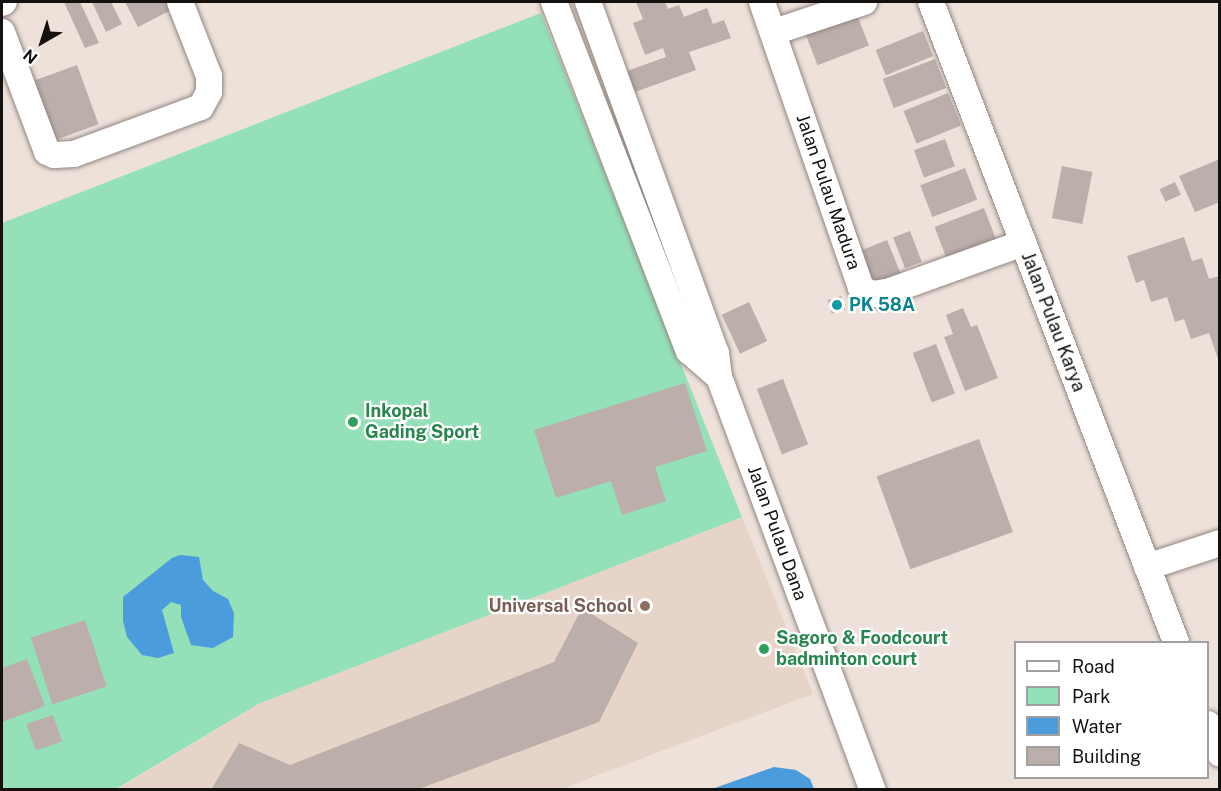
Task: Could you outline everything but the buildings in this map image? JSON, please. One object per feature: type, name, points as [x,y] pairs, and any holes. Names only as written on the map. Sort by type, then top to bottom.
[{"type":"street","points":[[2,32],[47,152],[54,155],[74,154],[201,107],[209,92],[209,76],[180,2]]},
{"type":"street","name":"Jalan Pulau Dana","points":[[554,2],[689,351],[719,377]]},
{"type":"street","name":"Jalan Pulau Dana","points":[[588,2],[716,353],[719,377],[873,789]]},
{"type":"street","name":"Jalan Pulau Madura","points":[[762,2],[861,288],[872,294],[887,292],[1023,243]]},
{"type":"street","points":[[774,32],[864,2]]},
{"type":"street","name":"Jalan Pulau Karya","points":[[931,2],[1176,641]]},
{"type":"street","points":[[1147,567],[1220,543]]},
{"type":"street","points":[[1209,726],[1220,754]]},
{"type":"shaded area","name":"Universal School","points":[[742,517],[813,694],[561,789],[116,790],[258,704]]},
{"type":"green space","name":"Inkopal Gading Sport","points":[[541,13],[742,517],[258,704],[116,789],[2,790],[2,223]]},
{"type":"water","points":[[180,555],[199,557],[203,580],[213,591],[228,599],[234,613],[233,637],[213,648],[191,645],[181,617],[181,605],[171,602],[162,610],[174,653],[158,658],[142,655],[127,637],[123,621],[123,597],[172,558]]},
{"type":"water","points":[[774,767],[796,770],[810,779],[814,789],[712,789]]},
{"type":"place","name":"PK 58A","points":[[837,305]]},
{"type":"place","name":"Inkopal Gading Sport","points":[[353,422]]},
{"type":"place","name":"Universal School","points":[[645,606]]},
{"type":"place","name":"Sagoro & Foodcourt badminton court","points":[[764,649]]}]
